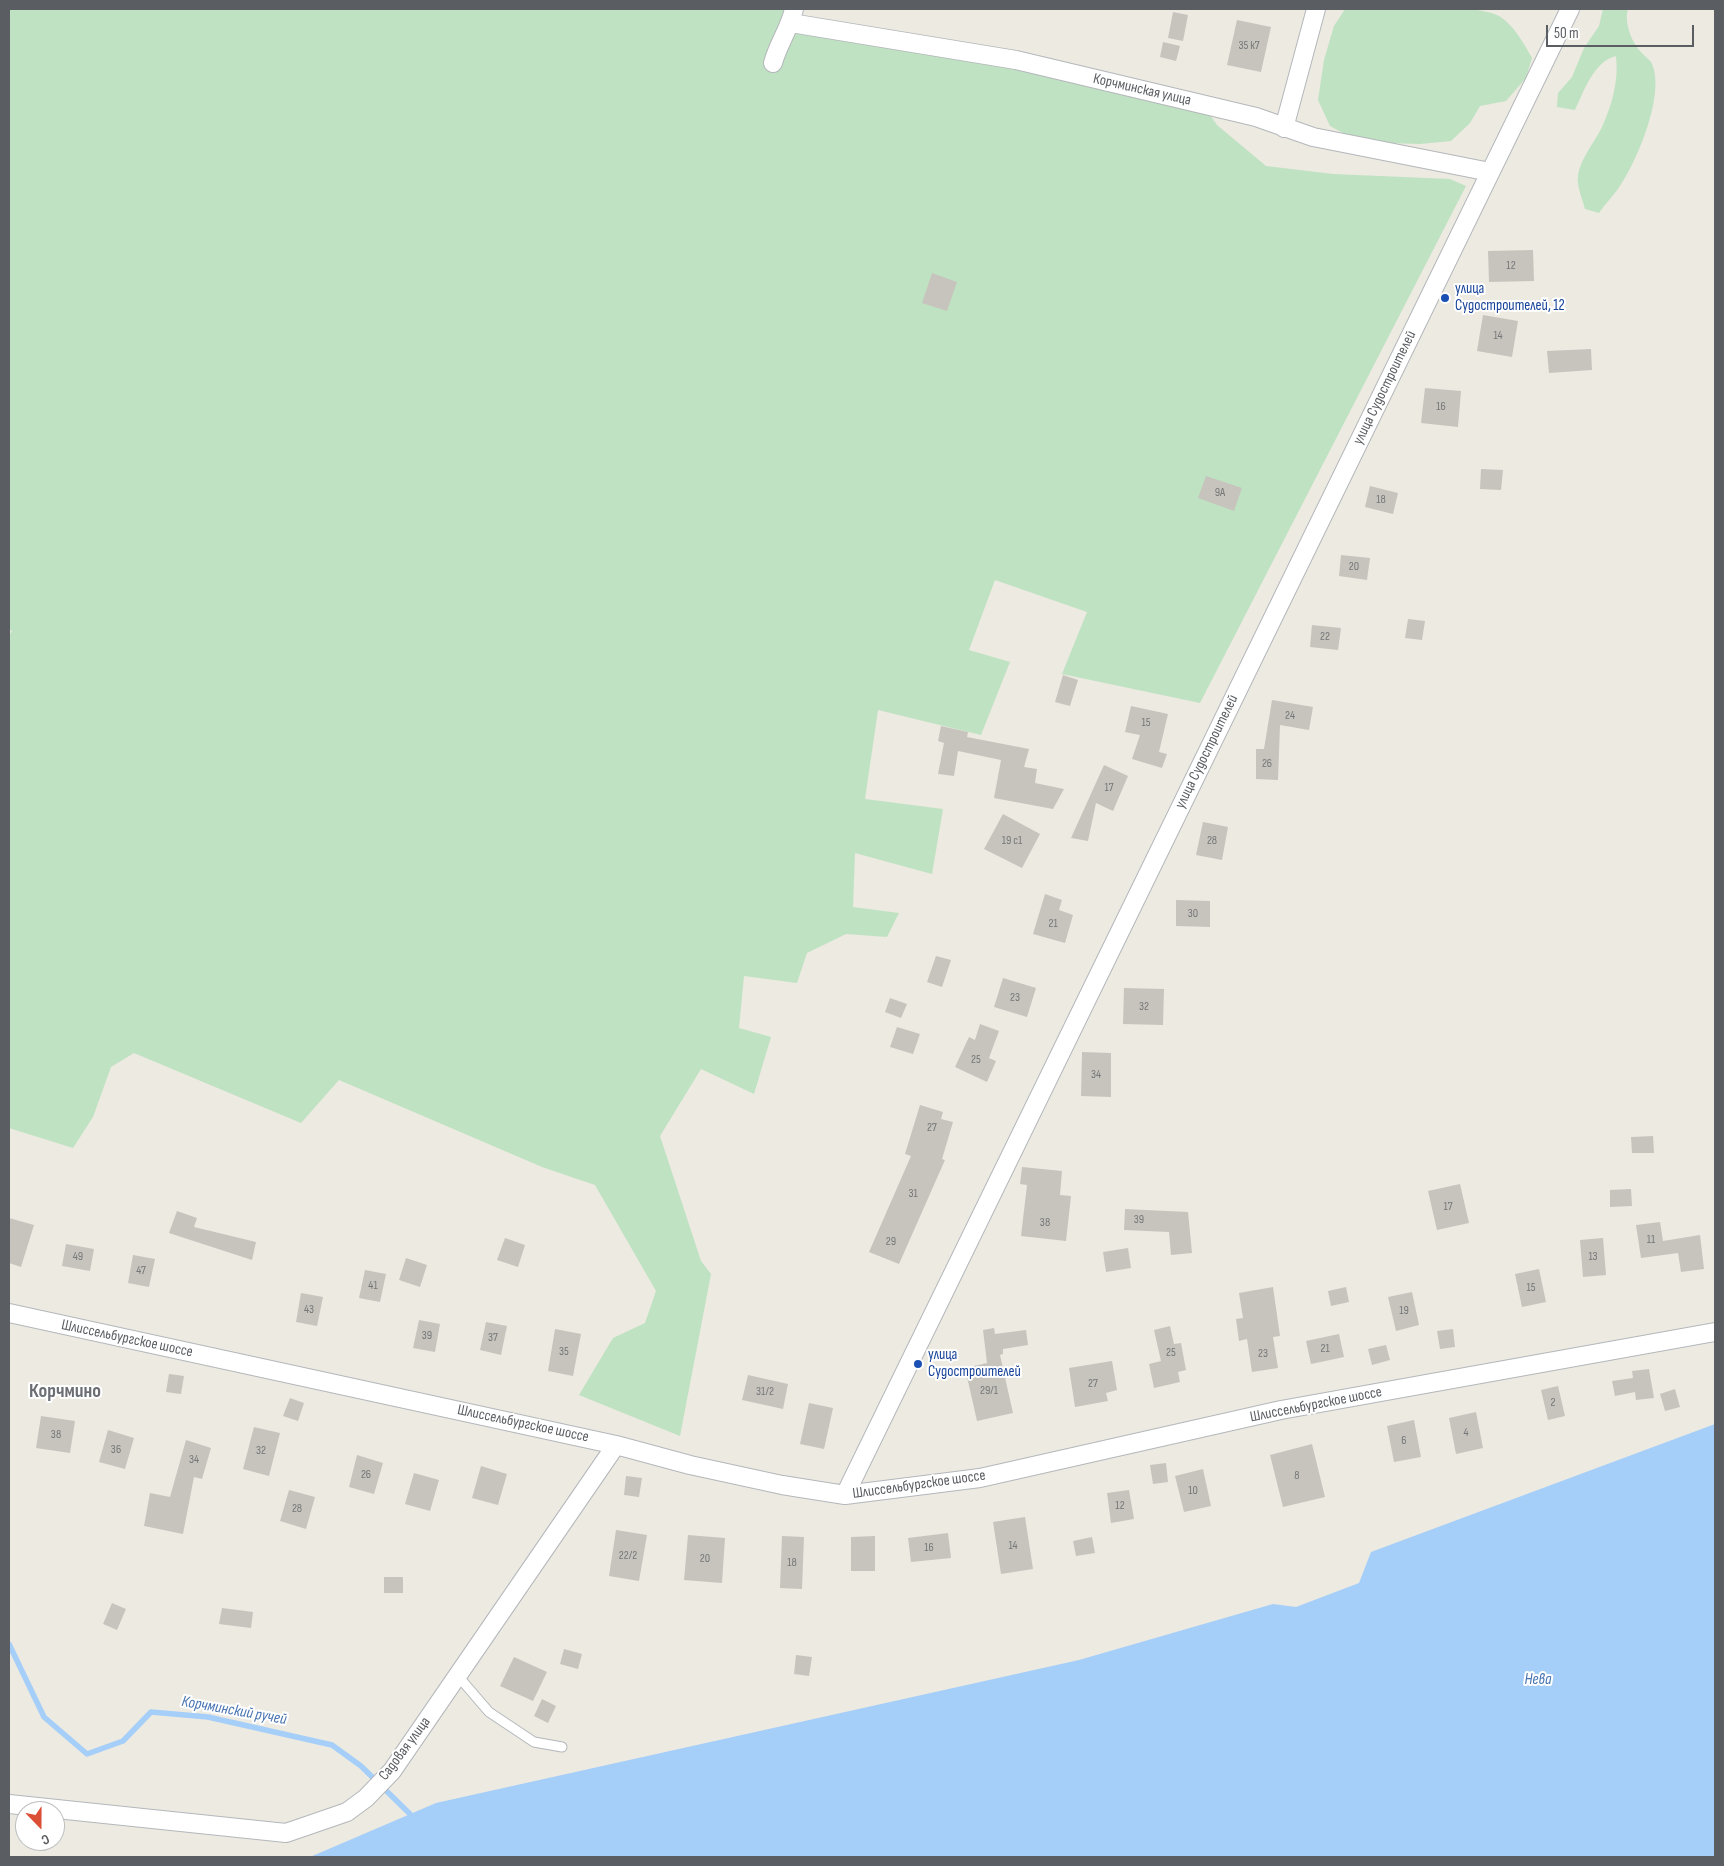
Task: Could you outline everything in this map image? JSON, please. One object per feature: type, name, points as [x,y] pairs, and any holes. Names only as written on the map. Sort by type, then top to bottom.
[{"type":"street","points":[[1284,128],[1316,9]]},
{"type":"street","name":"улица Судостроителей","points":[[845,1495],[1570,9]]},
{"type":"street","points":[[773,63],[776,51],[792,16]]},
{"type":"street","name":"Корчминская улица","points":[[792,16],[1016,60],[1256,117],[1313,137],[1490,172]]},
{"type":"street","name":"Шлиссельбургское шоссе","points":[[9,1313],[616,1445],[690,1466],[782,1486],[845,1495],[980,1478],[1281,1410],[1715,1332]]},
{"type":"street","name":"Садовая улица","points":[[9,1804],[286,1833],[347,1812],[366,1798],[392,1771],[616,1445]]},
{"type":"lane","points":[[458,1676],[489,1712],[534,1742],[562,1746]]},
{"type":"green space","points":[[1448,8],[1468,9],[1499,16],[1514,30],[1532,58],[1526,78],[1506,101],[1480,106],[1470,123],[1451,141],[1420,144],[1389,143],[1347,135],[1330,126],[1318,100],[1324,60],[1334,26],[1345,9]]},
{"type":"green space","points":[[9,9],[789,9],[806,24],[1208,112],[1217,125],[1266,166],[1333,174],[1450,179],[1466,186],[1200,703],[1062,674],[1087,612],[995,580],[969,650],[1010,662],[981,735],[878,710],[865,799],[943,809],[932,874],[855,853],[853,907],[899,913],[887,937],[846,934],[807,953],[797,983],[744,976],[739,1028],[771,1037],[754,1094],[701,1069],[660,1136],[701,1261],[711,1274],[680,1436],[579,1395],[613,1338],[645,1323],[656,1291],[595,1185],[542,1167],[339,1080],[301,1123],[134,1053],[111,1067],[93,1117],[73,1148],[9,1128],[9,636],[12,631],[9,629]]},
{"type":"green space","points":[[1603,9],[1628,9],[1629,31],[1637,47],[1651,62],[1655,75],[1655,91],[1652,109],[1641,146],[1625,178],[1599,213],[1585,209],[1578,176],[1583,161],[1609,110],[1616,83],[1616,56],[1608,59],[1596,70],[1575,110],[1557,107],[1558,93],[1572,77],[1584,48],[1599,26]]},
{"type":"water","name":"Нева","points":[[1715,1424],[1715,1857],[310,1857],[436,1803],[1079,1660],[1273,1604],[1296,1607],[1359,1583],[1371,1552]]},
{"type":"building","points":[[1173,12],[1188,15],[1183,41],[1168,38]]},
{"type":"building","points":[[1237,20],[1271,27],[1261,72],[1227,65]]},
{"type":"building","points":[[1163,42],[1180,46],[1176,61],[1160,57]]},
{"type":"building","points":[[1533,250],[1534,281],[1489,282],[1488,251]]},
{"type":"building","points":[[932,273],[957,282],[947,311],[922,303]]},
{"type":"building","points":[[1483,315],[1518,321],[1512,357],[1477,351]]},
{"type":"building","points":[[1591,349],[1592,370],[1549,373],[1547,351]]},
{"type":"building","points":[[1425,388],[1461,391],[1458,427],[1421,423]]},
{"type":"building","points":[[1481,469],[1503,470],[1501,490],[1480,489]]},
{"type":"building","points":[[1206,476],[1242,488],[1234,511],[1198,498]]},
{"type":"building","points":[[1370,486],[1398,493],[1393,514],[1365,507]]},
{"type":"building","points":[[1341,555],[1370,558],[1367,580],[1339,576]]},
{"type":"building","points":[[1408,619],[1425,621],[1422,640],[1405,638]]},
{"type":"building","points":[[1312,625],[1341,628],[1338,650],[1310,647]]},
{"type":"building","points":[[1063,675],[1078,680],[1070,706],[1055,702]]},
{"type":"building","points":[[1272,700],[1313,707],[1309,730],[1280,725],[1278,780],[1256,779],[1256,749],[1264,749]]},
{"type":"building","points":[[1131,706],[1168,714],[1159,752],[1167,754],[1162,768],[1132,759],[1140,735],[1125,732]]},
{"type":"building","points":[[941,726],[968,732],[967,737],[1029,749],[1024,767],[1037,769],[1035,783],[1064,789],[1053,809],[994,798],[1001,760],[958,751],[954,776],[938,774],[944,743],[938,741]]},
{"type":"building","points":[[1104,765],[1128,776],[1113,811],[1096,803],[1088,841],[1071,838]]},
{"type":"building","points":[[1003,814],[1040,834],[1022,868],[984,849]]},
{"type":"building","points":[[1203,822],[1228,827],[1222,860],[1196,855]]},
{"type":"building","points":[[1045,894],[1062,900],[1059,910],[1073,915],[1065,943],[1033,934]]},
{"type":"building","points":[[1176,900],[1210,901],[1210,927],[1176,926]]},
{"type":"building","points":[[936,956],[951,960],[942,987],[927,982]]},
{"type":"building","points":[[1003,978],[1036,988],[1027,1017],[994,1007]]},
{"type":"building","points":[[1124,988],[1164,989],[1163,1025],[1123,1024]]},
{"type":"building","points":[[890,998],[907,1004],[901,1018],[885,1012]]},
{"type":"building","points":[[980,1024],[999,1031],[989,1058],[996,1061],[987,1082],[955,1067],[969,1037],[975,1040]]},
{"type":"building","points":[[897,1027],[920,1034],[913,1054],[890,1047]]},
{"type":"building","points":[[1082,1052],[1111,1053],[1111,1097],[1081,1096]]},
{"type":"building","points":[[920,1105],[943,1112],[941,1119],[953,1122],[942,1159],[945,1160],[899,1264],[869,1252],[911,1156],[905,1154]]},
{"type":"building","points":[[1653,1136],[1654,1153],[1632,1153],[1631,1137]]},
{"type":"building","points":[[1022,1167],[1062,1171],[1060,1195],[1071,1196],[1066,1241],[1021,1236],[1027,1185],[1020,1184]]},
{"type":"building","points":[[1460,1184],[1469,1223],[1437,1230],[1428,1191]]},
{"type":"building","points":[[1631,1189],[1632,1206],[1610,1207],[1610,1190]]},
{"type":"building","points":[[1125,1209],[1188,1212],[1192,1253],[1171,1255],[1169,1232],[1124,1230]]},
{"type":"building","points":[[177,1211],[197,1218],[194,1227],[256,1242],[252,1260],[169,1233]]},
{"type":"building","points":[[9,1218],[34,1225],[21,1267],[9,1263]]},
{"type":"building","points":[[1660,1222],[1663,1241],[1700,1235],[1704,1269],[1681,1272],[1678,1253],[1641,1258],[1636,1225]]},
{"type":"building","points":[[505,1238],[525,1245],[518,1267],[497,1260]]},
{"type":"building","points":[[1603,1238],[1606,1275],[1583,1277],[1580,1240]]},
{"type":"building","points":[[66,1244],[94,1249],[90,1271],[62,1266]]},
{"type":"building","points":[[1128,1248],[1131,1268],[1106,1272],[1103,1252]]},
{"type":"building","points":[[133,1255],[155,1259],[149,1287],[128,1283]]},
{"type":"building","points":[[406,1258],[427,1265],[420,1287],[399,1280]]},
{"type":"building","points":[[1539,1269],[1546,1302],[1522,1307],[1515,1274]]},
{"type":"building","points":[[365,1270],[386,1274],[380,1302],[359,1298]]},
{"type":"building","points":[[1273,1287],[1280,1336],[1273,1337],[1278,1368],[1252,1372],[1247,1339],[1239,1341],[1236,1319],[1243,1318],[1239,1293]]},
{"type":"building","points":[[1346,1287],[1349,1302],[1331,1306],[1328,1291]]},
{"type":"building","points":[[1412,1292],[1419,1325],[1396,1331],[1388,1297]]},
{"type":"building","points":[[301,1293],[323,1297],[317,1326],[296,1322]]},
{"type":"building","points":[[419,1320],[440,1324],[435,1352],[413,1348]]},
{"type":"building","points":[[486,1322],[507,1326],[501,1355],[480,1350]]},
{"type":"building","points":[[1170,1326],[1174,1344],[1181,1343],[1186,1370],[1178,1372],[1180,1382],[1154,1388],[1149,1364],[1161,1361],[1154,1330]]},
{"type":"building","points":[[994,1328],[995,1334],[1026,1330],[1028,1345],[1003,1349],[1003,1354],[1000,1355],[1013,1413],[977,1421],[965,1368],[987,1363],[983,1330]]},
{"type":"building","points":[[555,1329],[581,1334],[573,1376],[548,1371]]},
{"type":"building","points":[[1453,1329],[1455,1347],[1440,1349],[1437,1331]]},
{"type":"building","points":[[1339,1334],[1344,1357],[1311,1364],[1306,1341]]},
{"type":"building","points":[[1386,1345],[1390,1360],[1372,1365],[1368,1349]]},
{"type":"building","points":[[1112,1361],[1117,1390],[1106,1393],[1108,1401],[1075,1407],[1069,1368]]},
{"type":"building","points":[[1649,1369],[1654,1398],[1636,1400],[1635,1392],[1615,1396],[1612,1381],[1633,1378],[1632,1371]]},
{"type":"building","points":[[169,1374],[184,1376],[181,1394],[166,1392]]},
{"type":"building","points":[[748,1375],[788,1384],[783,1409],[742,1400]]},
{"type":"building","points":[[1558,1386],[1565,1416],[1548,1420],[1541,1390]]},
{"type":"building","points":[[1675,1389],[1680,1407],[1665,1411],[1660,1394]]},
{"type":"building","points":[[290,1398],[304,1403],[298,1421],[283,1416]]},
{"type":"building","points":[[809,1403],[833,1408],[824,1449],[800,1444]]},
{"type":"building","points":[[1476,1412],[1483,1448],[1456,1454],[1449,1418]]},
{"type":"building","points":[[41,1416],[75,1421],[70,1453],[36,1448]]},
{"type":"building","points":[[1414,1420],[1421,1457],[1394,1462],[1387,1426]]},
{"type":"building","points":[[254,1427],[280,1433],[269,1476],[243,1469]]},
{"type":"building","points":[[108,1430],[134,1438],[125,1469],[99,1462]]},
{"type":"building","points":[[186,1440],[211,1448],[202,1479],[194,1477],[183,1534],[144,1526],[150,1493],[170,1497]]},
{"type":"building","points":[[1312,1444],[1325,1497],[1283,1507],[1270,1455]]},
{"type":"building","points":[[357,1455],[383,1463],[374,1494],[349,1487]]},
{"type":"building","points":[[1166,1463],[1168,1482],[1153,1484],[1150,1465]]},
{"type":"building","points":[[481,1466],[507,1474],[498,1505],[472,1498]]},
{"type":"building","points":[[1203,1469],[1211,1506],[1184,1512],[1175,1476]]},
{"type":"building","points":[[414,1473],[439,1480],[430,1511],[405,1504]]},
{"type":"building","points":[[626,1476],[642,1478],[639,1497],[624,1495]]},
{"type":"building","points":[[289,1490],[315,1497],[306,1529],[280,1521]]},
{"type":"building","points":[[1129,1490],[1134,1519],[1111,1523],[1107,1493]]},
{"type":"building","points":[[1025,1517],[1033,1569],[1001,1574],[993,1522]]},
{"type":"building","points":[[616,1530],[647,1535],[639,1581],[609,1576]]},
{"type":"building","points":[[948,1533],[951,1558],[911,1562],[908,1538]]},
{"type":"building","points":[[688,1535],[725,1538],[722,1583],[684,1580]]},
{"type":"building","points":[[782,1536],[804,1537],[802,1589],[780,1588]]},
{"type":"building","points":[[875,1536],[875,1571],[851,1571],[851,1537]]},
{"type":"building","points":[[1092,1537],[1095,1553],[1076,1556],[1073,1541]]},
{"type":"building","points":[[384,1577],[403,1577],[403,1593],[384,1593]]},
{"type":"building","points":[[112,1603],[126,1609],[117,1630],[103,1624]]},
{"type":"building","points":[[222,1608],[253,1612],[251,1628],[219,1624]]},
{"type":"building","points":[[564,1649],[582,1654],[578,1669],[560,1664]]},
{"type":"building","points":[[796,1655],[812,1657],[809,1676],[794,1674]]},
{"type":"building","points":[[514,1657],[547,1672],[533,1701],[500,1686]]},
{"type":"building","points":[[542,1699],[556,1706],[548,1723],[534,1716]]},
{"type":"waterway","name":"Корчминский ручей","points":[[9,1644],[44,1717],[87,1754],[123,1741],[151,1712],[208,1717],[332,1745],[361,1766],[410,1814]]},
{"type":"place","name":"улица Судостроителей, 12","points":[[1445,298]]},
{"type":"place","name":"улица Судостроителей","points":[[918,1364]]},
{"type":"district","name":"Корчмино","points":[[65,1392]]}]
